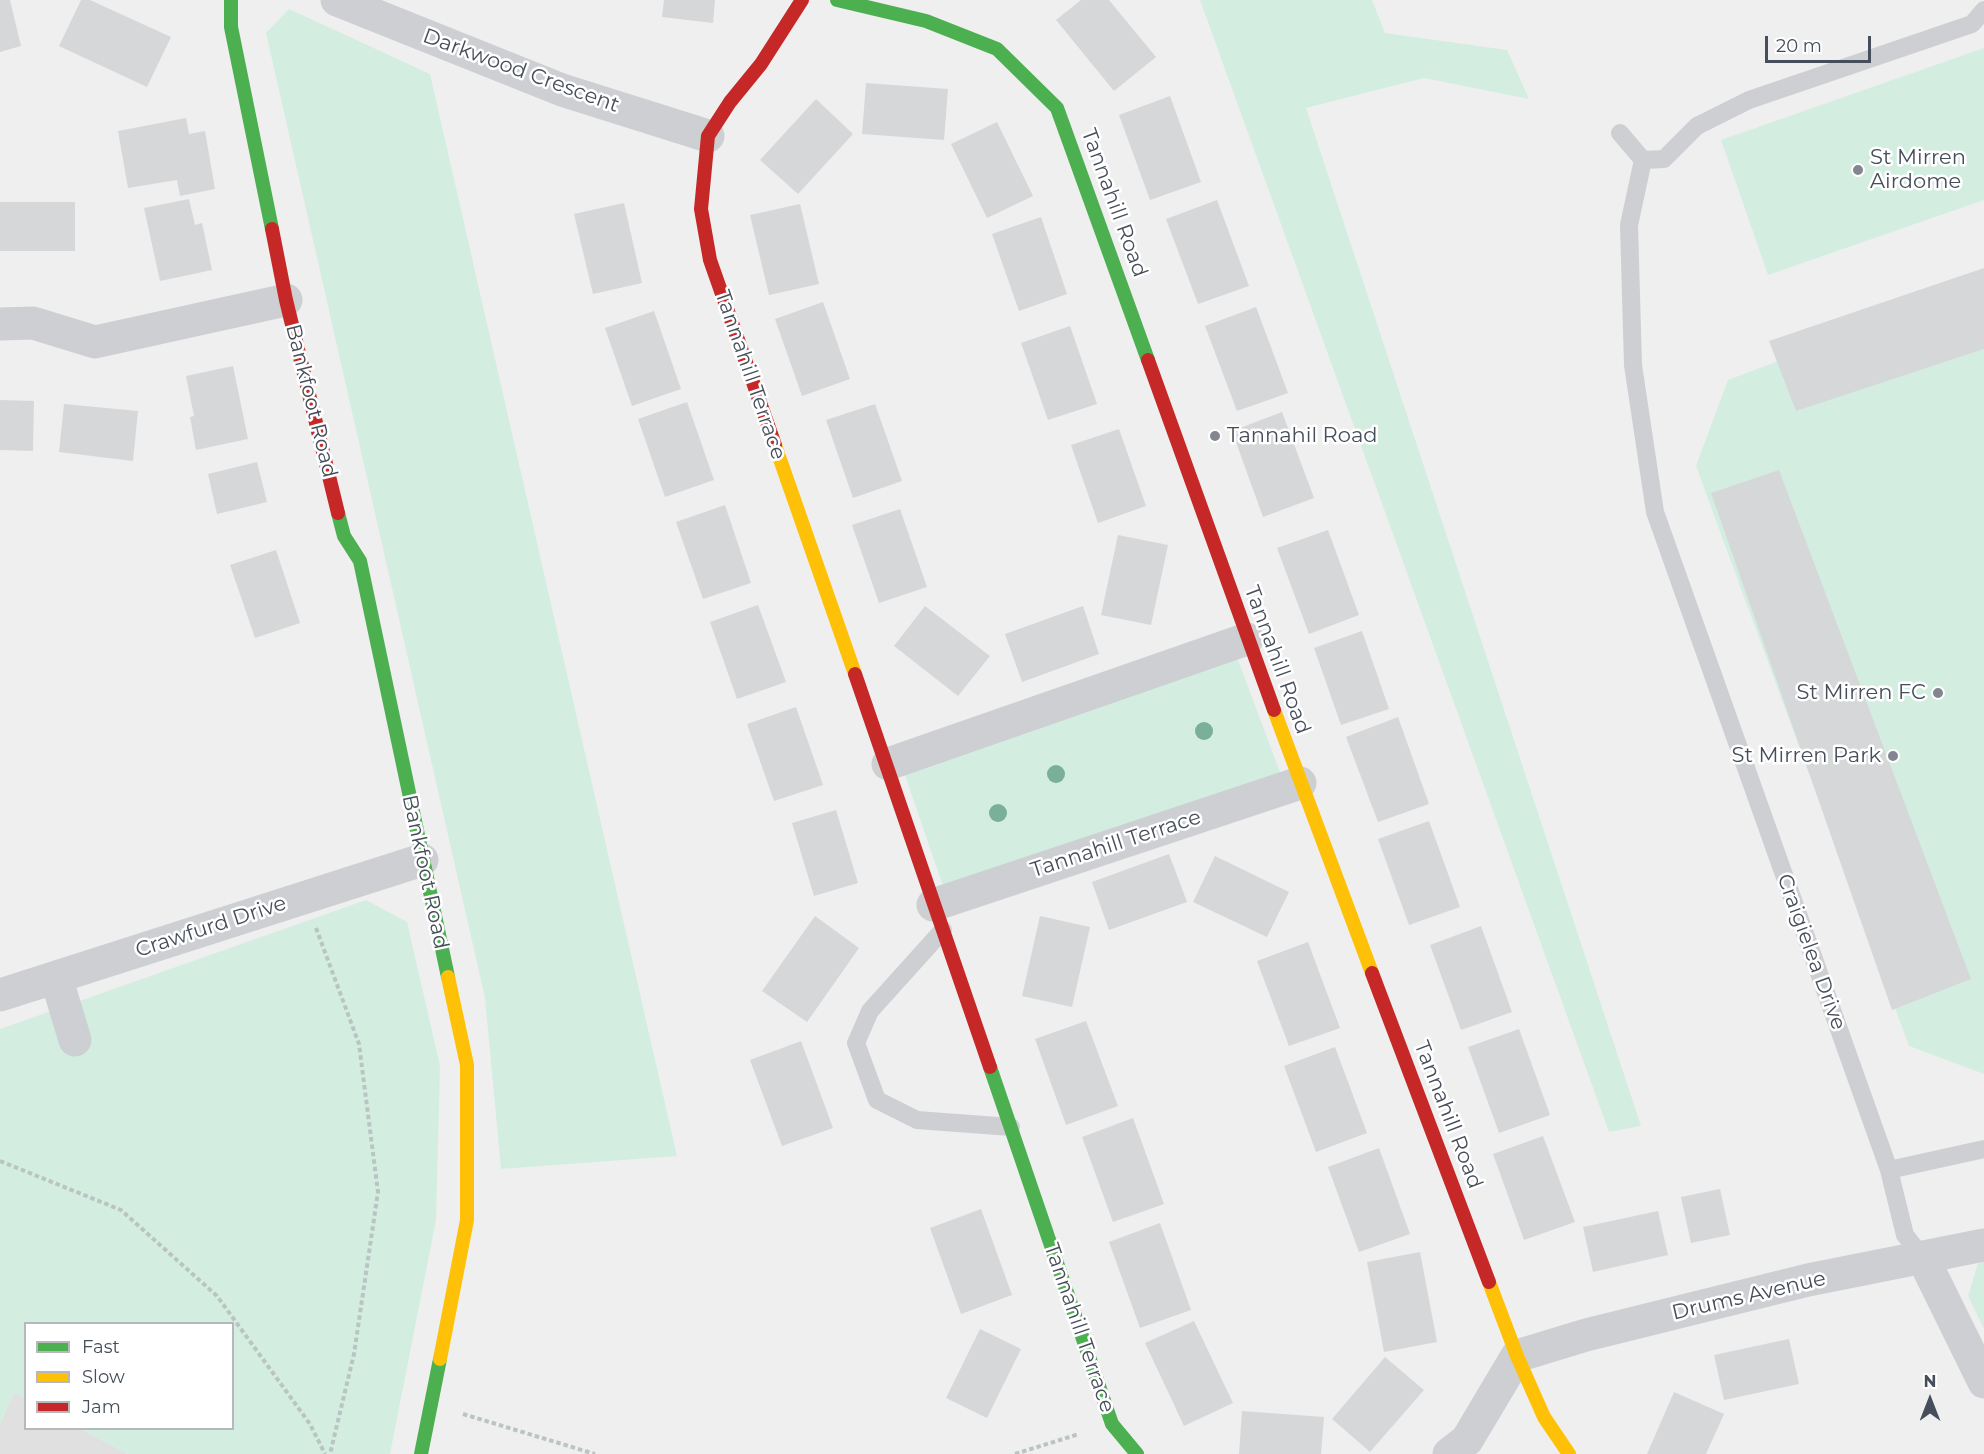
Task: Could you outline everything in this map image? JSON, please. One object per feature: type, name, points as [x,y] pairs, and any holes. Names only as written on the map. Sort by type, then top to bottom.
[{"type":"street","name":"Bankfoot Road","points":[[231,0],[231,27],[286,300],[344,536],[360,561],[466,1065],[467,1220],[421,1454]]},
{"type":"street","name":"Darkwood Crescent","points":[[337,0],[562,90],[708,135]]},
{"type":"street","name":"Tannahill Terrace","points":[[802,0],[761,64],[730,102],[708,135],[701,209],[710,260],[888,764],[938,918],[1112,1424],[1137,1454]]},
{"type":"street","name":"Tannahill Road","points":[[837,0],[926,21],[997,49],[1057,108],[1300,783],[1517,1356],[1544,1417],[1569,1454]]},
{"type":"street","name":"Bankfoot Road","points":[[0,324],[33,323],[95,342],[286,300]]},
{"type":"street","points":[[888,764],[1247,639]]},
{"type":"street","name":"Tannahill Terrace","points":[[938,918],[1300,783]]},
{"type":"street","name":"Crawfurd Drive","points":[[0,996],[422,860]]},
{"type":"street","points":[[56,977],[75,1040]]},
{"type":"street","name":"Drums Avenue","points":[[1517,1356],[1586,1335],[1808,1280],[1984,1245]]},
{"type":"street","name":"Craigielea Drive","points":[[1923,1258],[1984,1382]]},
{"type":"street","points":[[1449,1454],[1467,1440],[1517,1356]]},
{"type":"lane","points":[[1620,133],[1643,160],[1664,159],[1697,126],[1749,100],[1972,24],[1984,9]]},
{"type":"lane","name":"Craigielea Drive","points":[[1643,160],[1629,225],[1633,353],[1655,512],[1889,1170],[1905,1235],[1923,1258]]},
{"type":"lane","name":"Tannahill Terrace","points":[[938,918],[870,1011],[856,1043],[876,1100],[917,1120],[1011,1127]]},
{"type":"lane","points":[[1889,1170],[1984,1149]]},
{"type":"path","points":[[304,897],[358,1044],[378,1192],[354,1354],[328,1454]]},
{"type":"path","points":[[0,1161],[121,1210],[130,1218],[217,1296],[310,1424],[328,1454]]},
{"type":"path","points":[[429,1404],[595,1454]]},
{"type":"path","points":[[1015,1454],[1112,1424]]},
{"type":"shaded area","points":[[14,1392],[24,1398],[24,1430],[83,1430],[128,1454],[0,1454],[0,1424]]},
{"type":"green space","points":[[1200,0],[1372,0],[1385,33],[1507,50],[1529,99],[1424,78],[1306,108],[1641,1126],[1609,1132]]},
{"type":"green space","points":[[289,9],[430,74],[677,1156],[501,1169],[485,998],[266,33]]},
{"type":"green space","name":"St Mirren Airdome","points":[[1984,48],[1984,200],[1768,275],[1721,140]]},
{"type":"green space","name":"St Mirren Park","points":[[1984,283],[1984,1074],[1909,1046],[1696,466],[1728,380]]},
{"type":"green space","points":[[1237,657],[1281,775],[944,889],[905,775]]},
{"type":"green space","points":[[366,900],[407,922],[440,1066],[436,1220],[390,1454],[128,1454],[83,1430],[234,1430],[234,1322],[24,1322],[24,1398],[14,1392],[0,1424],[0,1029]]},
{"type":"green space","points":[[1984,1258],[1984,1329],[1968,1296],[1979,1260]]},
{"type":"building","points":[[0,0],[10,0],[21,46],[0,52]]},
{"type":"building","points":[[81,0],[90,0],[171,37],[147,87],[59,46]]},
{"type":"building","points":[[664,0],[715,0],[713,23],[662,17]]},
{"type":"building","points":[[1081,0],[1109,0],[1156,57],[1114,91],[1056,20]]},
{"type":"building","points":[[866,83],[948,89],[944,140],[862,134]]},
{"type":"building","points":[[1170,96],[1201,182],[1150,200],[1119,115]]},
{"type":"building","points":[[816,99],[853,134],[798,194],[760,160]]},
{"type":"building","points":[[186,118],[189,134],[205,131],[215,189],[180,196],[177,180],[128,188],[118,131]]},
{"type":"building","points":[[997,122],[1033,196],[987,218],[951,144]]},
{"type":"building","points":[[189,199],[195,225],[202,223],[212,270],[160,281],[144,208]]},
{"type":"building","points":[[1217,200],[1249,286],[1198,304],[1166,219]]},
{"type":"building","points":[[0,202],[75,202],[75,251],[0,251]]},
{"type":"building","points":[[624,203],[642,283],[593,294],[574,214]]},
{"type":"building","points":[[800,204],[819,284],[769,295],[750,215]]},
{"type":"building","points":[[1041,217],[1067,294],[1019,311],[992,234]]},
{"type":"building","points":[[1984,268],[1984,349],[1796,411],[1769,341]]},
{"type":"building","points":[[823,302],[850,379],[802,396],[775,319]]},
{"type":"building","points":[[1256,307],[1288,393],[1237,411],[1205,326]]},
{"type":"building","points":[[654,311],[681,389],[632,406],[605,328]]},
{"type":"building","points":[[1070,326],[1097,404],[1048,420],[1021,343]]},
{"type":"building","points":[[233,366],[248,439],[196,450],[190,417],[194,416],[186,376]]},
{"type":"building","points":[[0,400],[34,401],[33,451],[0,450]]},
{"type":"building","points":[[687,402],[714,480],[665,497],[638,419]]},
{"type":"building","points":[[64,404],[138,411],[133,461],[59,452]]},
{"type":"building","points":[[875,404],[902,481],[853,498],[826,420]]},
{"type":"building","points":[[1282,412],[1314,498],[1263,517],[1232,431]]},
{"type":"building","points":[[1119,429],[1146,506],[1098,523],[1071,445]]},
{"type":"building","points":[[257,462],[267,502],[217,514],[208,474]]},
{"type":"building","points":[[1779,470],[1971,979],[1892,1010],[1711,493]]},
{"type":"building","points":[[725,505],[751,583],[703,599],[676,522]]},
{"type":"building","points":[[900,509],[927,587],[879,603],[852,525]]},
{"type":"building","points":[[1328,530],[1359,615],[1309,634],[1277,548]]},
{"type":"building","points":[[1118,535],[1168,545],[1151,625],[1101,615]]},
{"type":"building","points":[[276,550],[300,623],[255,638],[230,565]]},
{"type":"building","points":[[758,605],[786,682],[737,699],[710,622]]},
{"type":"building","points":[[925,606],[990,656],[958,696],[894,646]]},
{"type":"building","points":[[1083,606],[1099,654],[1022,682],[1005,634]]},
{"type":"building","points":[[1362,631],[1389,709],[1341,725],[1314,648]]},
{"type":"building","points":[[796,707],[823,785],[774,801],[747,724]]},
{"type":"building","points":[[1398,717],[1429,804],[1378,822],[1346,737]]},
{"type":"building","points":[[836,810],[858,883],[814,896],[792,823]]},
{"type":"building","points":[[1429,821],[1460,907],[1409,925],[1378,839]]},
{"type":"building","points":[[1169,854],[1187,902],[1109,930],[1092,882]]},
{"type":"building","points":[[1215,856],[1289,892],[1267,937],[1193,902]]},
{"type":"building","points":[[815,916],[859,948],[807,1022],[762,991]]},
{"type":"building","points":[[1040,916],[1090,927],[1072,1007],[1022,996]]},
{"type":"building","points":[[1481,926],[1512,1012],[1461,1030],[1430,945]]},
{"type":"building","points":[[1308,942],[1340,1028],[1289,1046],[1257,961]]},
{"type":"building","points":[[1086,1021],[1118,1106],[1066,1125],[1035,1039]]},
{"type":"building","points":[[1519,1029],[1550,1115],[1499,1133],[1468,1047]]},
{"type":"building","points":[[801,1041],[833,1128],[782,1146],[750,1060]]},
{"type":"building","points":[[1335,1047],[1367,1133],[1316,1152],[1284,1066]]},
{"type":"building","points":[[1133,1118],[1164,1204],[1113,1222],[1082,1137]]},
{"type":"building","points":[[1543,1136],[1575,1222],[1524,1240],[1493,1154]]},
{"type":"building","points":[[1379,1148],[1410,1234],[1359,1252],[1328,1167]]},
{"type":"building","points":[[1720,1189],[1730,1235],[1691,1243],[1681,1197]]},
{"type":"building","points":[[981,1209],[1012,1295],[961,1314],[930,1228]]},
{"type":"building","points":[[1658,1211],[1668,1255],[1593,1272],[1583,1227]]},
{"type":"building","points":[[1160,1223],[1191,1310],[1140,1328],[1109,1242]]},
{"type":"building","points":[[1420,1252],[1437,1342],[1384,1352],[1367,1262]]},
{"type":"building","points":[[1194,1321],[1233,1403],[1184,1426],[1145,1343]]},
{"type":"building","points":[[980,1329],[1021,1349],[987,1418],[946,1398]]},
{"type":"building","points":[[1789,1339],[1799,1384],[1724,1400],[1714,1355]]},
{"type":"building","points":[[1385,1357],[1424,1390],[1370,1452],[1332,1419]]},
{"type":"building","points":[[1674,1392],[1724,1414],[1706,1454],[1647,1454]]},
{"type":"building","points":[[1242,1411],[1324,1417],[1321,1454],[1239,1454]]},
{"type":"traffic: fast","points":[[231,0],[231,27],[272,229]]},
{"type":"traffic: fast","points":[[837,0],[926,21],[997,49],[1057,108],[1148,360]]},
{"type":"traffic: fast","points":[[338,513],[344,536],[360,561],[448,977]]},
{"type":"traffic: fast","points":[[990,1067],[1112,1424],[1137,1454]]},
{"type":"traffic: fast","points":[[421,1454],[440,1359]]},
{"type":"traffic: slow","points":[[775,445],[855,674]]},
{"type":"traffic: slow","points":[[1274,710],[1372,973]]},
{"type":"traffic: slow","points":[[440,1359],[467,1220],[467,1065],[448,977]]},
{"type":"traffic: slow","points":[[1489,1282],[1517,1356],[1544,1417],[1569,1454]]},
{"type":"traffic: jam","points":[[775,445],[710,260],[701,209],[708,136],[730,102],[761,64],[802,0]]},
{"type":"traffic: jam","points":[[272,229],[286,300],[338,513]]},
{"type":"traffic: jam","points":[[1148,360],[1274,710]]},
{"type":"traffic: jam","points":[[855,674],[990,1067]]},
{"type":"traffic: jam","points":[[1372,973],[1489,1282]]},
{"type":"place","name":"St Mirren Airdome","points":[[1858,170]]},
{"type":"place","name":"Tannahil Road","points":[[1215,436]]},
{"type":"place","name":"St Mirren FC","points":[[1938,693]]},
{"type":"place","name":"St Mirren Park","points":[[1893,756]]}]
